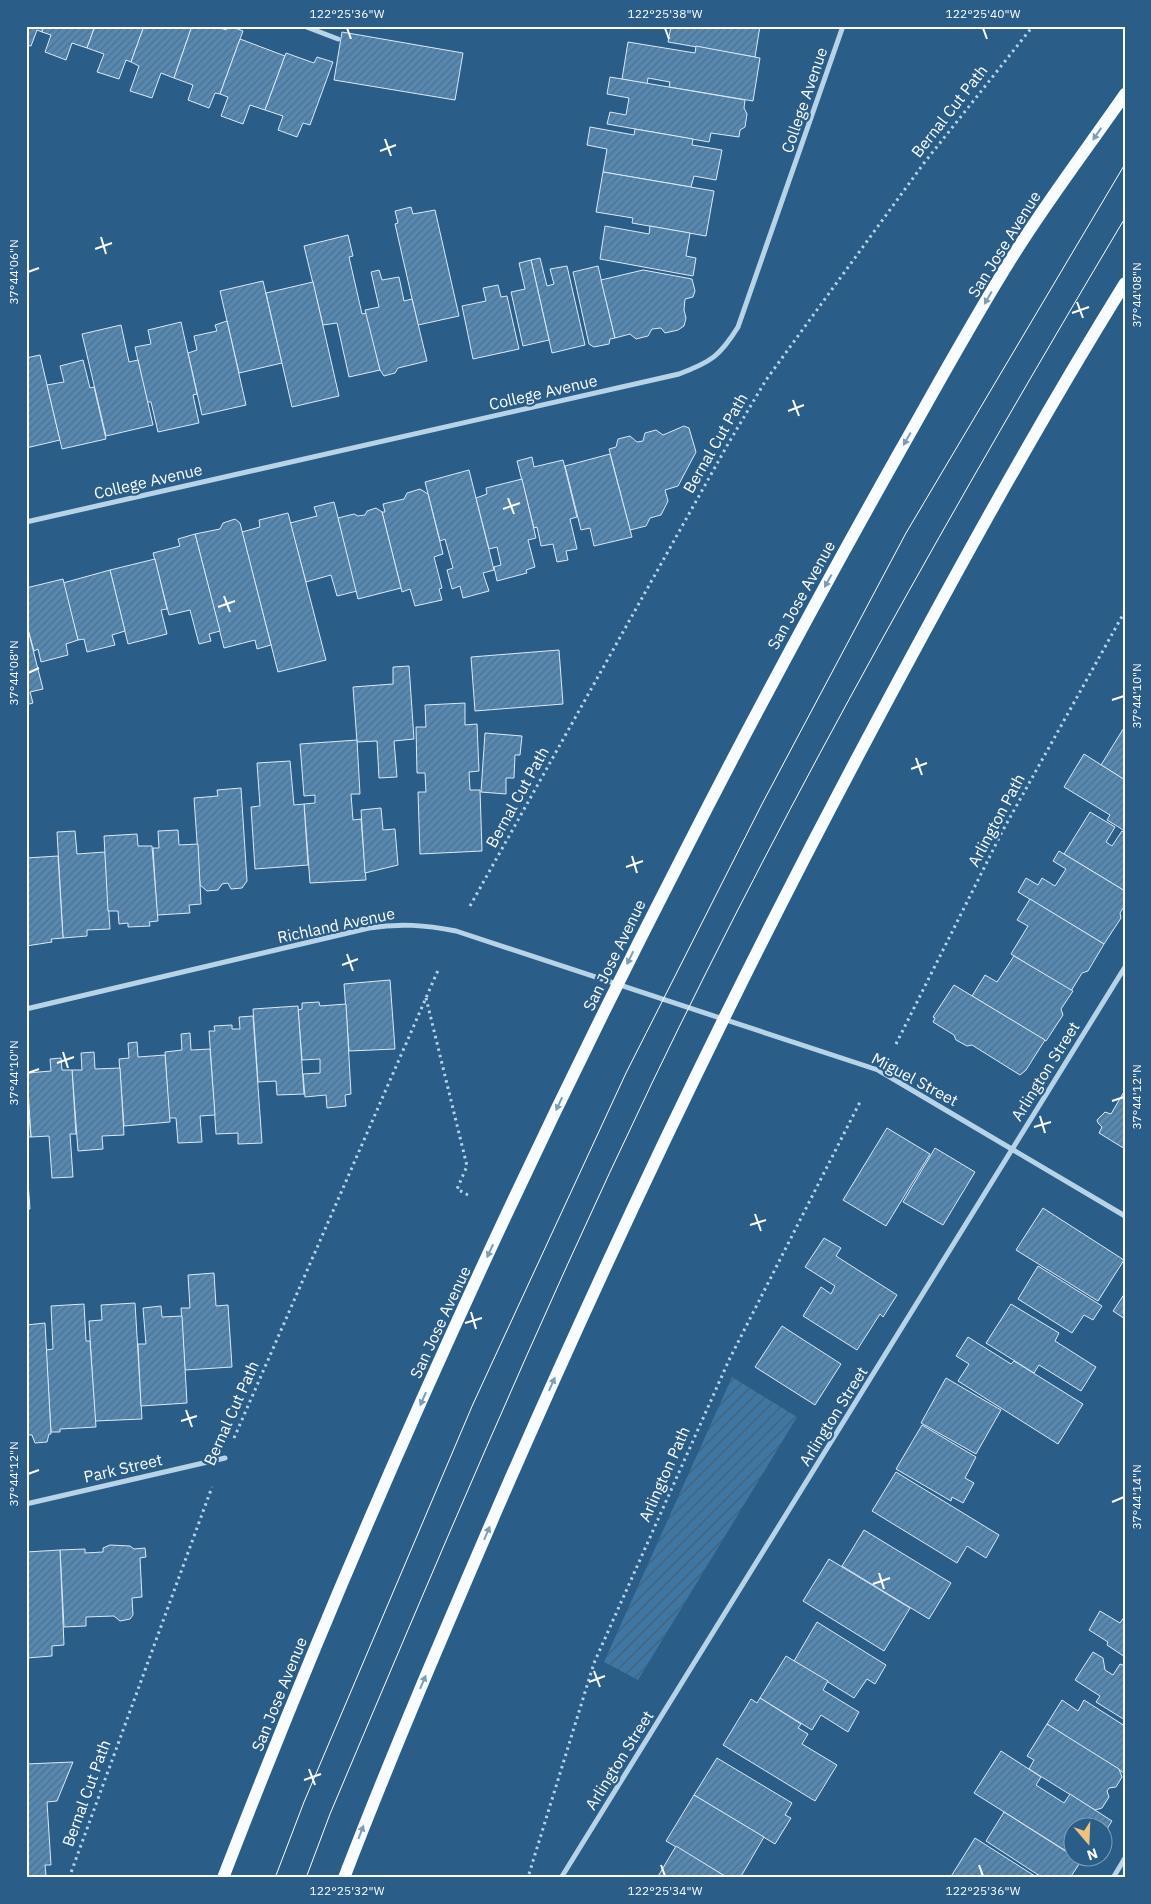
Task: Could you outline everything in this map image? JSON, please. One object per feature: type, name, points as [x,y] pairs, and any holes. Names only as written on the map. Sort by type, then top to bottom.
[{"type":"main road","name":"San Jose Avenue","points":[[223,1878],[345,1576],[425,1393],[576,1068],[652,914],[793,644],[939,382],[1017,248],[1125,94]]},
{"type":"main road","points":[[344,1878],[450,1618],[526,1442],[683,1098],[755,953],[895,686],[1037,430],[1125,283]]},
{"type":"street","points":[[304,26],[338,39]]},
{"type":"street","name":"College Avenue","points":[[26,522],[679,374],[705,364],[725,348],[738,327],[843,26]]},
{"type":"street","name":"Richland Avenue","points":[[26,1009],[396,923],[419,924],[464,933],[675,1002]]},
{"type":"street","name":"Arlington Street","points":[[561,1878],[1125,967]]},
{"type":"street","name":"Miguel Street","points":[[675,1002],[878,1070],[1013,1148],[1125,1216]]},
{"type":"street","name":"Park Street","points":[[26,1504],[225,1458]]},
{"type":"street","points":[[1113,1878],[1125,1858]]},
{"type":"path","name":"Bernal Cut Path","points":[[470,906],[728,444],[766,380],[924,163],[1033,26]]},
{"type":"path","name":"Arlington Path","points":[[896,1044],[1003,830],[1125,611]]},
{"type":"path","name":"Bernal Cut Path","points":[[69,1878],[197,1523],[439,968]]},
{"type":"path","points":[[426,998],[467,1166],[457,1189],[468,1195]]},
{"type":"path","name":"Arlington Path","points":[[529,1874],[594,1663],[729,1360],[861,1100]]},
{"type":"shaded area","points":[[732,1377],[797,1417],[638,1680],[604,1662]]},
{"type":"building","points":[[26,26],[44,26],[42,32],[37,30],[31,46],[26,45]]},
{"type":"building","points":[[44,26],[95,26],[87,48],[72,43],[66,60],[45,52],[51,35],[42,32]]},
{"type":"building","points":[[95,26],[144,26],[131,62],[126,60],[119,79],[97,72],[104,54],[87,48]]},
{"type":"building","points":[[144,26],[192,26],[174,78],[161,73],[152,98],[130,91],[139,66],[131,62]]},
{"type":"building","points":[[192,26],[215,26],[226,30],[230,26],[243,31],[220,94],[215,93],[209,108],[188,100],[193,85],[174,78]]},
{"type":"building","points":[[671,26],[760,26],[755,57],[668,42]]},
{"type":"building","points":[[342,32],[463,53],[455,100],[334,80]]},
{"type":"building","points":[[240,39],[285,56],[265,110],[250,105],[243,124],[221,116],[228,97],[220,94]]},
{"type":"building","points":[[628,42],[695,53],[696,46],[760,58],[753,101],[669,87],[670,82],[648,78],[647,84],[622,79]]},
{"type":"building","points":[[286,53],[314,63],[317,57],[333,62],[310,125],[303,123],[297,137],[278,130],[283,116],[265,110]]},
{"type":"building","points":[[610,77],[745,100],[744,108],[747,114],[745,127],[740,130],[739,137],[711,133],[709,142],[607,124],[610,112],[626,115],[629,98],[607,94]]},
{"type":"building","points":[[590,127],[634,135],[635,129],[693,139],[692,145],[722,150],[716,180],[694,176],[691,187],[603,172],[607,149],[587,145]]},
{"type":"building","points":[[603,172],[714,191],[706,236],[632,223],[633,218],[596,212]]},
{"type":"building","points":[[411,207],[413,214],[435,210],[459,316],[418,325],[395,224],[398,223],[395,211]]},
{"type":"building","points":[[605,226],[649,234],[650,226],[690,233],[686,256],[696,258],[693,276],[600,259]]},
{"type":"building","points":[[348,235],[353,256],[349,257],[362,314],[367,313],[380,370],[349,377],[337,323],[323,325],[304,246]]},
{"type":"building","points":[[540,258],[547,286],[554,284],[550,269],[567,266],[585,345],[552,353],[531,260]]},
{"type":"building","points":[[531,260],[549,340],[523,346],[511,292],[525,289],[519,263]]},
{"type":"building","points":[[598,266],[615,338],[610,339],[609,344],[594,347],[589,344],[573,272]]},
{"type":"building","points":[[379,270],[382,280],[399,277],[404,301],[412,299],[427,361],[398,368],[395,373],[384,376],[380,370],[365,310],[379,307],[371,272]]},
{"type":"building","points":[[643,270],[692,279],[695,291],[693,297],[685,299],[684,310],[686,318],[684,326],[678,330],[665,333],[661,328],[652,329],[648,336],[636,339],[630,334],[615,338],[601,280]]},
{"type":"building","points":[[263,281],[282,363],[239,373],[220,291]]},
{"type":"building","points":[[313,282],[339,396],[292,407],[266,293]]},
{"type":"building","points":[[498,285],[501,297],[507,296],[519,349],[473,359],[462,306],[486,301],[483,288]]},
{"type":"building","points":[[227,321],[246,405],[202,415],[188,353],[197,350],[194,336],[217,331],[215,325]]},
{"type":"building","points":[[181,322],[197,394],[193,395],[199,423],[158,432],[151,402],[147,402],[135,347],[151,344],[148,330]]},
{"type":"building","points":[[121,325],[129,362],[138,360],[153,425],[106,436],[82,334]]},
{"type":"building","points":[[40,355],[60,440],[26,448],[26,358]]},
{"type":"building","points":[[83,360],[90,388],[94,387],[106,439],[62,449],[47,385],[64,382],[60,366]]},
{"type":"building","points":[[684,426],[689,428],[696,452],[678,486],[665,490],[668,501],[661,515],[650,518],[646,526],[630,530],[609,449],[616,447],[618,439],[630,436],[637,442],[643,441],[645,433],[656,430],[663,435]]},
{"type":"building","points":[[610,454],[632,537],[594,546],[590,528],[581,530],[565,466]]},
{"type":"building","points":[[532,457],[534,467],[563,460],[577,517],[570,519],[577,549],[566,551],[568,560],[557,562],[553,544],[541,546],[537,527],[534,528],[517,461]]},
{"type":"building","points":[[469,470],[494,570],[483,573],[489,591],[463,598],[460,586],[452,589],[447,570],[453,568],[445,539],[440,541],[425,482]]},
{"type":"building","points":[[522,479],[536,538],[528,540],[535,567],[526,570],[527,573],[497,581],[494,567],[501,565],[497,547],[489,549],[476,498],[487,494],[486,488]]},
{"type":"building","points":[[420,489],[428,494],[443,554],[434,557],[442,588],[439,589],[442,600],[415,606],[410,589],[402,592],[382,512],[385,512],[383,504],[404,499],[407,493]]},
{"type":"building","points":[[334,502],[357,591],[337,596],[331,575],[306,582],[290,523],[317,516],[314,507]]},
{"type":"building","points":[[376,508],[382,512],[401,588],[358,599],[338,518],[354,514],[358,516],[365,515],[367,511]]},
{"type":"building","points":[[288,513],[326,660],[278,672],[242,532],[260,527],[259,520]]},
{"type":"building","points":[[235,519],[240,523],[271,645],[257,649],[255,640],[224,648],[195,534],[220,529],[223,523]]},
{"type":"building","points":[[195,534],[220,631],[209,634],[211,641],[199,644],[190,610],[169,615],[153,553],[180,546],[178,539]]},
{"type":"building","points":[[155,559],[167,609],[161,610],[167,634],[128,644],[110,570]]},
{"type":"building","points":[[110,570],[125,631],[112,635],[115,645],[87,652],[84,639],[78,640],[63,583]]},
{"type":"building","points":[[63,579],[78,640],[66,644],[68,655],[41,662],[38,649],[34,651],[26,622],[26,588]]},
{"type":"building","points":[[26,622],[43,689],[30,692],[33,703],[26,705]]},
{"type":"building","points":[[559,650],[563,704],[475,711],[471,657]]},
{"type":"building","points":[[409,666],[414,739],[394,741],[397,777],[379,778],[377,741],[357,742],[353,687],[393,684],[393,667]]},
{"type":"building","points":[[465,703],[465,725],[477,724],[479,771],[469,772],[470,790],[480,790],[482,851],[420,854],[418,792],[426,792],[425,773],[417,773],[416,727],[426,727],[425,705]]},
{"type":"building","points":[[1125,726],[1125,780],[1101,765]]},
{"type":"building","points":[[485,733],[522,736],[520,755],[515,755],[514,778],[506,778],[506,794],[481,792]]},
{"type":"building","points":[[357,740],[360,794],[351,794],[353,820],[361,819],[366,880],[310,883],[304,804],[315,803],[315,795],[304,796],[300,744]]},
{"type":"building","points":[[1084,754],[1125,780],[1125,831],[1107,820],[1110,815],[1064,787]]},
{"type":"building","points":[[290,761],[294,805],[304,804],[308,865],[255,869],[251,807],[260,806],[257,763]]},
{"type":"building","points":[[241,788],[247,881],[242,888],[231,889],[228,883],[222,884],[218,890],[207,891],[200,885],[194,798],[218,796],[217,790]]},
{"type":"building","points":[[381,808],[383,830],[395,829],[398,865],[365,873],[361,810]]},
{"type":"building","points":[[1090,812],[1115,827],[1106,842],[1112,846],[1122,831],[1125,833],[1125,891],[1064,854]]},
{"type":"building","points":[[178,830],[179,845],[198,844],[201,904],[189,905],[190,913],[157,915],[153,848],[159,848],[158,831]]},
{"type":"building","points":[[75,831],[77,854],[105,852],[110,929],[87,930],[87,936],[63,938],[57,832]]},
{"type":"building","points":[[137,834],[138,846],[152,846],[158,921],[149,922],[150,926],[128,927],[128,923],[119,924],[118,911],[108,911],[104,836]]},
{"type":"building","points":[[1059,851],[1125,891],[1125,905],[1120,913],[1121,918],[1104,944],[1018,892],[1026,878],[1038,885],[1042,878],[1055,886],[1066,869],[1053,861]]},
{"type":"building","points":[[58,856],[63,938],[51,939],[52,942],[26,946],[26,858]]},
{"type":"building","points":[[1030,899],[1104,944],[1088,971],[1082,973],[1071,991],[1011,954],[1028,926],[1017,920]]},
{"type":"building","points":[[1014,956],[1073,991],[1061,1009],[1063,1015],[1046,1041],[972,996],[985,975],[997,982]]},
{"type":"building","points":[[390,980],[395,1049],[349,1051],[344,984]]},
{"type":"building","points":[[954,985],[1045,1040],[1026,1070],[1020,1075],[972,1045],[967,1046],[956,1040],[954,1035],[933,1022],[935,1018],[933,1017]]},
{"type":"building","points":[[319,1002],[320,1006],[346,1004],[351,1094],[345,1095],[346,1106],[327,1108],[326,1095],[305,1097],[303,1074],[320,1073],[320,1059],[302,1060],[298,1010],[302,1009],[302,1003]]},
{"type":"building","points":[[298,1006],[304,1094],[277,1095],[276,1081],[258,1082],[253,1009]]},
{"type":"building","points":[[253,1016],[262,1143],[238,1144],[238,1133],[216,1134],[209,1031],[215,1031],[214,1026],[232,1025],[232,1029],[240,1029],[239,1017]]},
{"type":"building","points":[[190,1033],[191,1050],[210,1049],[215,1115],[200,1116],[202,1142],[178,1143],[176,1118],[169,1118],[165,1052],[182,1050],[181,1034]]},
{"type":"building","points":[[137,1042],[138,1057],[165,1055],[170,1122],[124,1126],[119,1059],[129,1058],[128,1043]]},
{"type":"building","points":[[94,1052],[95,1069],[120,1068],[124,1135],[102,1136],[103,1149],[78,1151],[72,1070],[82,1070],[81,1053]]},
{"type":"building","points":[[61,1058],[62,1070],[72,1070],[76,1134],[70,1134],[73,1177],[52,1178],[49,1136],[31,1137],[27,1073],[51,1071],[50,1059]]},
{"type":"building","points":[[26,1086],[31,1137],[26,1137]]},
{"type":"building","points":[[1125,1090],[1125,1149],[1099,1133],[1102,1127],[1097,1120],[1105,1112],[1111,1114]]},
{"type":"building","points":[[887,1128],[930,1154],[886,1226],[843,1200]]},
{"type":"building","points":[[935,1148],[975,1172],[943,1225],[903,1202]]},
{"type":"building","points":[[26,1156],[30,1209],[26,1209]]},
{"type":"building","points":[[1043,1208],[1124,1260],[1098,1301],[1016,1250]]},
{"type":"building","points":[[824,1238],[841,1248],[836,1256],[897,1295],[883,1317],[880,1314],[857,1350],[803,1316],[821,1287],[831,1294],[835,1286],[805,1267]]},
{"type":"building","points":[[1038,1266],[1102,1306],[1093,1320],[1084,1315],[1072,1333],[1018,1299]]},
{"type":"building","points":[[214,1273],[216,1306],[228,1305],[232,1367],[185,1370],[181,1308],[190,1308],[188,1275]]},
{"type":"building","points":[[1125,1293],[1125,1319],[1113,1311]]},
{"type":"building","points":[[135,1303],[142,1419],[95,1421],[89,1321],[102,1320],[101,1305]]},
{"type":"building","points":[[84,1304],[86,1341],[90,1341],[96,1427],[60,1429],[60,1432],[51,1432],[46,1350],[53,1349],[51,1306]]},
{"type":"building","points":[[1011,1304],[1059,1333],[1055,1341],[1096,1367],[1081,1391],[1039,1365],[1034,1373],[986,1343]]},
{"type":"building","points":[[161,1306],[162,1317],[182,1316],[187,1403],[141,1406],[138,1344],[146,1344],[143,1308]]},
{"type":"building","points":[[45,1323],[51,1434],[49,1434],[47,1442],[35,1443],[32,1435],[26,1435],[26,1325]]},
{"type":"building","points":[[782,1326],[841,1364],[815,1405],[755,1367]]},
{"type":"building","points":[[968,1337],[1011,1364],[1014,1361],[1083,1404],[1058,1444],[958,1381],[969,1364],[956,1356]]},
{"type":"building","points":[[946,1378],[1001,1410],[976,1454],[921,1423]]},
{"type":"building","points":[[922,1425],[976,1457],[965,1478],[974,1483],[963,1503],[952,1497],[951,1501],[896,1469]]},
{"type":"building","points":[[896,1472],[999,1535],[986,1558],[967,1546],[957,1563],[872,1511]]},
{"type":"building","points":[[864,1530],[951,1583],[929,1619],[842,1566]]},
{"type":"building","points":[[110,1545],[130,1546],[134,1549],[145,1548],[146,1557],[140,1558],[142,1597],[132,1598],[133,1615],[130,1619],[120,1621],[114,1616],[86,1617],[86,1626],[64,1627],[60,1550],[85,1549],[85,1553],[103,1552],[103,1548]]},
{"type":"building","points":[[60,1550],[64,1645],[52,1646],[52,1656],[27,1658],[26,1552]]},
{"type":"building","points":[[829,1559],[910,1608],[884,1651],[803,1601]]},
{"type":"building","points":[[1100,1611],[1120,1623],[1125,1616],[1125,1657],[1107,1645],[1108,1642],[1089,1630]]},
{"type":"building","points":[[817,1622],[886,1665],[875,1684],[867,1679],[854,1698],[794,1661]]},
{"type":"building","points":[[1093,1652],[1103,1658],[1105,1670],[1113,1675],[1120,1664],[1125,1666],[1125,1720],[1096,1702],[1100,1696],[1075,1680]]},
{"type":"building","points":[[786,1656],[828,1681],[823,1690],[859,1712],[848,1732],[821,1715],[812,1730],[760,1698]]},
{"type":"building","points":[[760,1698],[801,1724],[798,1728],[808,1734],[802,1744],[837,1765],[815,1801],[723,1745],[751,1699],[757,1703]]},
{"type":"building","points":[[1062,1700],[1078,1711],[1084,1700],[1125,1726],[1124,1773],[1047,1724]]},
{"type":"building","points":[[1047,1724],[1119,1769],[1122,1777],[1116,1787],[1109,1788],[1107,1791],[1109,1797],[1102,1808],[1095,1810],[1029,1769],[1034,1760],[1027,1756]]},
{"type":"building","points":[[1001,1751],[1041,1777],[1036,1785],[1064,1803],[1070,1794],[1104,1816],[1064,1816],[1064,1850],[974,1793]]},
{"type":"building","points":[[717,1758],[792,1803],[785,1815],[791,1818],[775,1844],[694,1795]]},
{"type":"building","points":[[73,1762],[57,1801],[47,1802],[51,1865],[45,1865],[46,1875],[42,1876],[42,1878],[26,1878],[26,1764]]},
{"type":"building","points":[[694,1795],[764,1837],[740,1878],[728,1878],[666,1841]]},
{"type":"building","points":[[1004,1812],[1064,1850],[1064,1866],[1078,1866],[1070,1878],[1043,1878],[986,1841]]},
{"type":"building","points":[[975,1838],[1038,1878],[950,1878]]},
{"type":"building","points":[[676,1846],[728,1878],[657,1878]]},
{"type":"tram line","points":[[275,1878],[304,1802],[473,1404],[626,1073],[762,804],[906,533],[1125,164]]},
{"type":"tram line","points":[[306,1878],[330,1814],[527,1355],[609,1173],[706,972],[879,645],[1000,430],[1125,218]]}]
